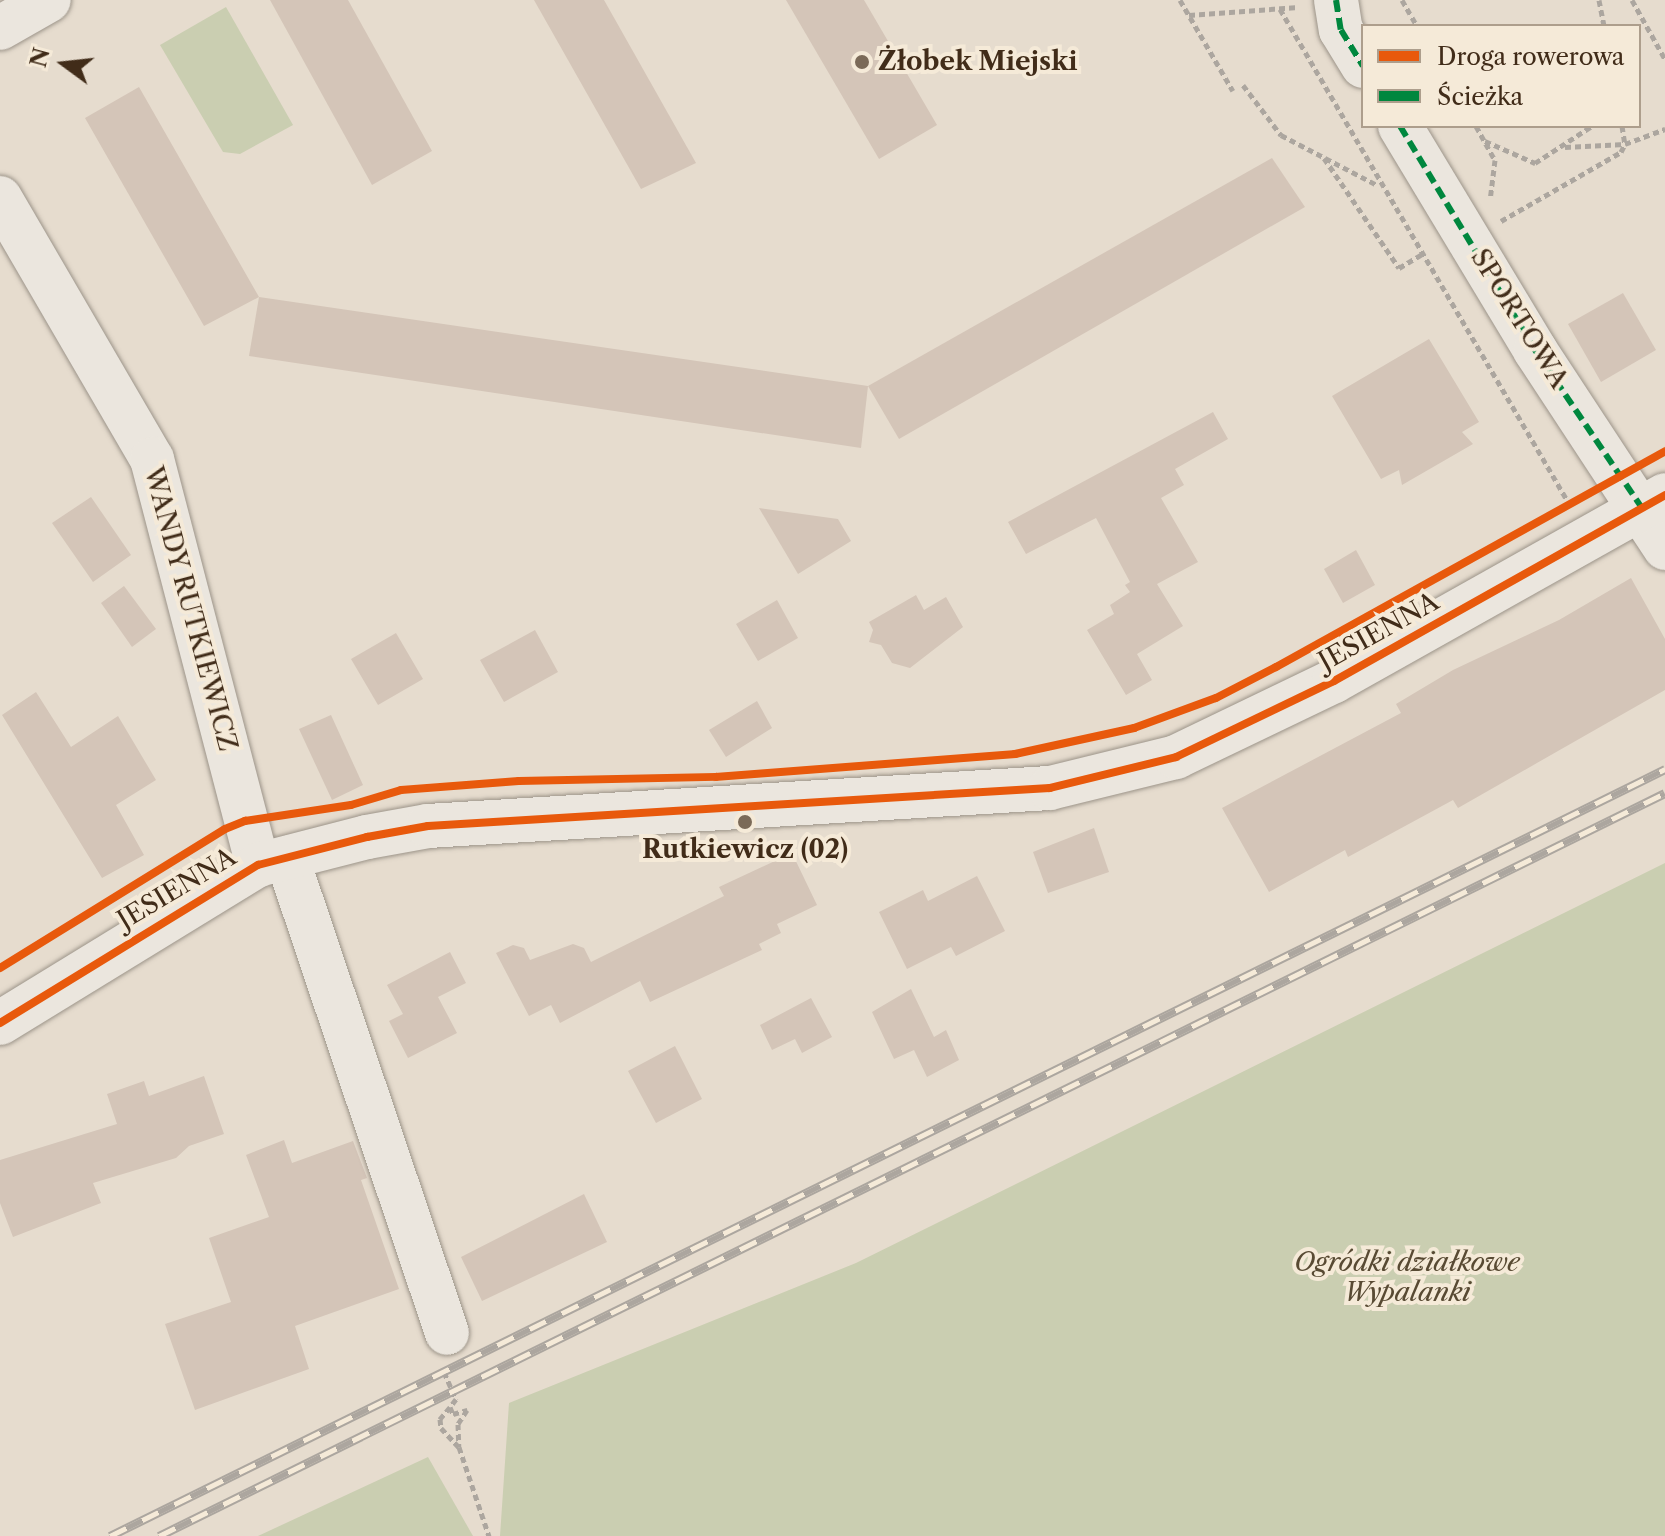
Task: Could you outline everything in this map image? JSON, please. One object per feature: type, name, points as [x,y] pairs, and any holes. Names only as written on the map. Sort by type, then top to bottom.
[{"type":"street","points":[[0,28],[49,0]]},
{"type":"street","points":[[1337,2],[1341,30],[1361,63]]},
{"type":"street","name":"SPORTOWA","points":[[1401,128],[1535,350],[1654,502],[1665,548]]},
{"type":"street","name":"WANDY RUTKIEWICZ","points":[[0,198],[152,459],[272,861],[443,1348]]},
{"type":"street","name":"JESIENNA","points":[[0,1023],[272,861],[428,826],[1050,788],[1176,757],[1334,681],[1654,502]]},
{"type":"path","points":[[1180,0],[1233,91]]},
{"type":"path","points":[[1402,0],[1416,24]]},
{"type":"path","points":[[1599,0],[1604,24]]},
{"type":"path","points":[[1632,0],[1665,59]]},
{"type":"path","points":[[1189,15],[1337,2]]},
{"type":"path","points":[[1280,9],[1380,186],[1589,537]]},
{"type":"path","points":[[1243,85],[1281,135],[1380,186]]},
{"type":"path","points":[[1484,141],[1535,163],[1589,128]]},
{"type":"path","points":[[1487,229],[1621,152],[1625,144],[1622,128]]},
{"type":"path","points":[[1564,147],[1625,144],[1665,129]]},
{"type":"path","points":[[1323,157],[1399,268],[1421,255]]},
{"type":"path","points":[[443,1348],[456,1399],[440,1419],[441,1428],[459,1447]]},
{"type":"path","points":[[450,1407],[453,1414],[467,1410],[458,1424],[459,1447],[489,1536]]},
{"type":"green space","points":[[226,7],[293,125],[240,154],[223,152],[160,45]]},
{"type":"green space","name":"Ogródki działkowe Wypalanki","points":[[1665,863],[1665,1536],[500,1536],[509,1403],[856,1263]]},
{"type":"green space","points":[[428,1457],[473,1536],[258,1536]]},
{"type":"building","points":[[270,0],[348,0],[432,151],[372,185]]},
{"type":"building","points":[[534,0],[604,0],[696,163],[641,189]]},
{"type":"building","name":"Żłobek Miejski","points":[[786,0],[864,0],[937,125],[879,159]]},
{"type":"building","points":[[139,87],[259,297],[204,326],[85,118]]},
{"type":"building","points":[[1272,158],[1305,207],[899,439],[868,386]]},
{"type":"building","points":[[1623,293],[1656,350],[1601,382],[1568,324]]},
{"type":"building","points":[[259,297],[868,386],[861,448],[249,356]]},
{"type":"building","points":[[1429,339],[1479,422],[1462,432],[1473,444],[1402,485],[1399,470],[1381,479],[1332,396]]},
{"type":"building","points":[[1213,412],[1228,439],[1175,469],[1184,485],[1161,498],[1198,562],[1157,584],[1183,626],[1137,654],[1152,680],[1126,695],[1087,630],[1114,614],[1110,605],[1130,592],[1125,585],[1130,582],[1096,518],[1026,554],[1008,522]]},
{"type":"building","points":[[91,497],[131,555],[93,582],[52,523]]},
{"type":"building","points":[[759,508],[838,519],[851,541],[798,574]]},
{"type":"building","points":[[1356,550],[1375,585],[1343,603],[1324,569]]},
{"type":"building","points":[[1631,578],[1665,639],[1665,690],[1458,808],[1453,800],[1348,857],[1345,850],[1269,892],[1222,808],[1401,713],[1396,704],[1453,670],[1559,620]]},
{"type":"building","points":[[124,586],[156,629],[132,647],[101,603]]},
{"type":"building","points":[[916,595],[924,610],[946,597],[963,627],[910,668],[892,663],[881,645],[869,642],[873,630],[869,622]]},
{"type":"building","points":[[777,600],[798,638],[758,661],[736,624]]},
{"type":"building","points":[[535,630],[558,672],[504,702],[480,660]]},
{"type":"building","points":[[396,633],[423,679],[378,705],[351,659]]},
{"type":"building","points":[[36,692],[71,747],[118,716],[156,780],[116,805],[144,855],[102,878],[2,715]]},
{"type":"building","points":[[757,701],[772,728],[726,757],[709,730]]},
{"type":"building","points":[[331,715],[363,785],[332,800],[299,729]]},
{"type":"building","points":[[1094,828],[1109,872],[1048,893],[1033,852]]},
{"type":"building","points":[[792,853],[817,905],[777,924],[781,933],[759,944],[762,950],[650,1002],[640,981],[560,1023],[551,1005],[529,1016],[496,953],[513,945],[524,948],[530,960],[573,944],[584,948],[591,962],[724,896],[719,887]]},
{"type":"building","points":[[977,876],[1005,931],[956,956],[951,947],[907,969],[879,912],[923,890],[928,901]]},
{"type":"building","points":[[450,952],[466,983],[438,997],[457,1033],[408,1058],[389,1021],[403,1014],[387,985]]},
{"type":"building","points":[[911,989],[934,1037],[946,1030],[959,1060],[927,1077],[914,1050],[894,1059],[872,1012]]},
{"type":"building","points":[[811,998],[832,1037],[802,1053],[795,1039],[772,1050],[760,1025]]},
{"type":"building","points":[[675,1046],[702,1099],[656,1123],[628,1071]]},
{"type":"building","points":[[204,1076],[224,1134],[189,1146],[176,1158],[93,1183],[101,1203],[13,1237],[0,1203],[0,1160],[117,1124],[107,1094],[144,1081],[149,1096]]},
{"type":"building","points":[[284,1140],[292,1163],[353,1141],[367,1178],[361,1180],[399,1289],[295,1326],[309,1369],[195,1410],[165,1324],[231,1302],[209,1238],[269,1217],[246,1155]]},
{"type":"building","points":[[584,1194],[607,1242],[482,1301],[461,1257]]},
{"type":"railway","points":[[110,1536],[1665,769]]},
{"type":"railway","points":[[159,1536],[1665,793]]},
{"type":"marked path","points":[[1336,0],[1341,30],[1361,63]]},
{"type":"marked path","points":[[1401,128],[1535,350],[1642,508]]},
{"type":"cycle path","points":[[0,968],[225,829],[245,821],[351,805],[401,790],[519,781],[716,777],[1015,754],[1134,728],[1216,698],[1276,667],[1665,451]]},
{"type":"cycle path","points":[[0,1023],[258,865],[367,837],[428,826],[1050,788],[1176,757],[1334,681],[1665,495]]},
{"type":"place","name":"Żłobek Miejski","points":[[862,62]]},
{"type":"place","name":"Rutkiewicz (02)","points":[[745,822]]}]
